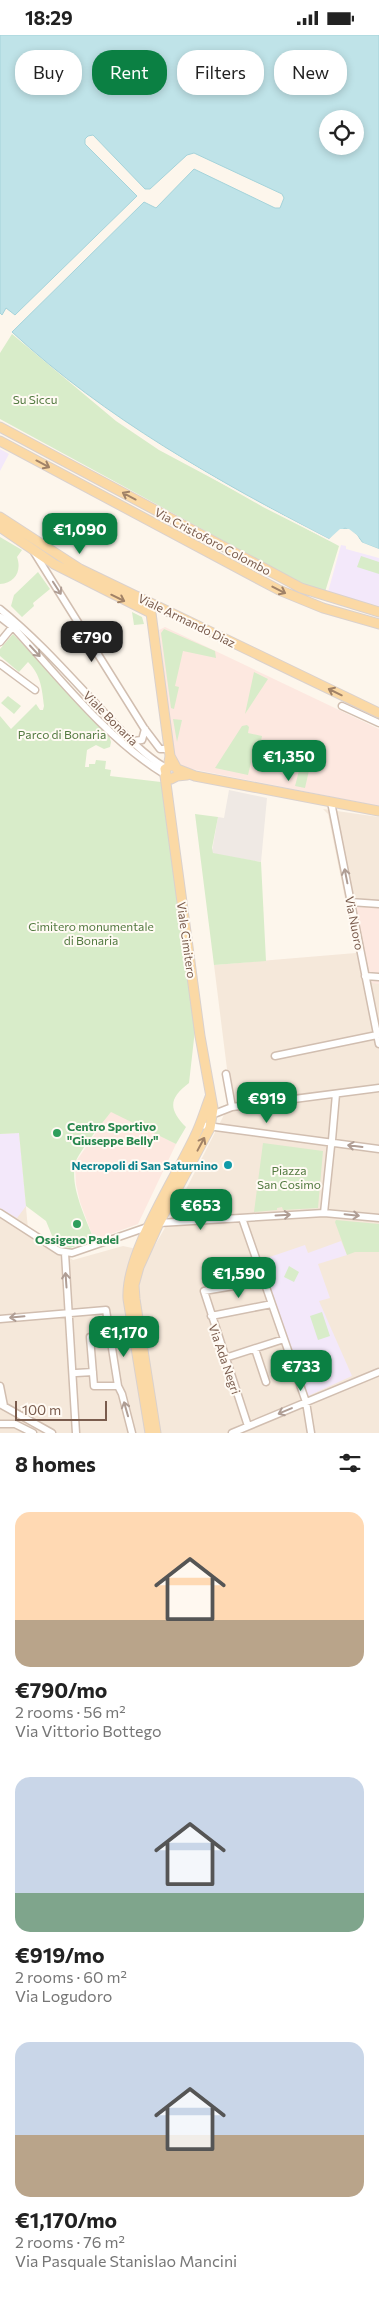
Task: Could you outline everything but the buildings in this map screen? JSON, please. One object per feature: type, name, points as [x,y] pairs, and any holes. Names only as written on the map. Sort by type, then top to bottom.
[{"type":"main road","name":"Via Cristoforo Colombo","points":[[0,427],[300,588],[379,612]]},
{"type":"main road","name":"Via Cristoforo Colombo","points":[[0,441],[279,590],[323,608],[379,624]]},
{"type":"main road","name":"Viale Armando Diaz","points":[[0,517],[80,569],[379,713]]},
{"type":"main road","name":"Viale Armando Diaz","points":[[0,527],[54,565],[151,613]]},
{"type":"main road","points":[[155,604],[151,613],[169,753]]},
{"type":"main road","name":"Viale Cimitero","points":[[169,753],[210,1097],[214,1114]]},
{"type":"main road","points":[[170,773],[195,776],[379,811]]},
{"type":"main road","points":[[150,1433],[128,1289],[131,1268],[149,1226],[200,1125],[210,1097]]},
{"type":"main road","points":[[156,1433],[134,1285],[139,1267],[159,1223],[210,1128],[214,1114]]},
{"type":"street","points":[[31,547],[144,728],[160,749],[169,753]]},
{"type":"street","name":"Viale Bonaria","points":[[0,609],[109,730],[149,764],[170,773]]},
{"type":"street","name":"Viale Bonaria","points":[[0,617],[15,625],[133,741],[170,773]]},
{"type":"street","points":[[0,642],[15,625]]},
{"type":"street","points":[[0,664],[35,690]]},
{"type":"street","points":[[342,706],[379,723]]},
{"type":"street","points":[[133,741],[142,739],[145,735],[144,728]]},
{"type":"street","name":"Via Nuoro","points":[[331,802],[379,1044]]},
{"type":"street","points":[[350,901],[379,904]]},
{"type":"street","points":[[365,976],[379,977]]},
{"type":"street","points":[[275,1056],[377,1035]]},
{"type":"street","points":[[226,1074],[232,1107]]},
{"type":"street","points":[[214,1114],[232,1107],[379,1088]]},
{"type":"street","points":[[324,1213],[336,1094]]},
{"type":"street","points":[[200,1125],[210,1128],[379,1149]]},
{"type":"street","points":[[0,1213],[65,1253],[72,1253],[159,1223],[324,1213],[379,1218]]},
{"type":"street","points":[[242,1217],[306,1402],[311,1433]]},
{"type":"street","points":[[65,1253],[76,1433]]},
{"type":"street","name":"Via Ada Negri","points":[[248,1426],[210,1316],[204,1291],[264,1281]]},
{"type":"street","points":[[210,1316],[272,1304]]},
{"type":"street","points":[[0,1319],[106,1310],[118,1385],[132,1433]]},
{"type":"street","points":[[110,1334],[90,1337],[94,1387],[118,1385]]},
{"type":"street","points":[[225,1358],[284,1339]]},
{"type":"street","points":[[255,1349],[266,1382]]},
{"type":"street","points":[[76,1373],[93,1372]]},
{"type":"street","points":[[232,1433],[379,1372]]},
{"type":"street","points":[[0,1386],[1,1407],[52,1433]]},
{"type":"street","points":[[0,1424],[15,1424],[33,1433]]},
{"type":"shaded area","points":[[0,449],[9,454],[0,471]]},
{"type":"shaded area","points":[[341,545],[346,546],[346,549],[379,558],[379,606],[328,592]]},
{"type":"shaded area","points":[[165,627],[379,729],[379,806],[182,767],[174,760],[159,630]]},
{"type":"shaded area","points":[[229,790],[267,798],[261,862],[214,854],[212,851],[218,817],[224,818]]},
{"type":"shaded area","points":[[323,809],[379,817],[379,1433],[0,1433],[0,1134],[19,1133],[28,1229],[73,1260],[123,1246],[151,1252],[177,1207],[231,1101],[214,965],[356,953],[328,814]]},
{"type":"shaded area","points":[[354,905],[379,908],[379,984],[372,983]]},
{"type":"shaded area","points":[[111,1111],[176,1144],[138,1224],[94,1240],[80,1202],[76,1184],[75,1163]]},
{"type":"shaded area","points":[[19,1133],[26,1206],[17,1218],[0,1208],[0,1134]]},
{"type":"shaded area","points":[[341,1241],[347,1255],[318,1264],[330,1298],[319,1301],[352,1376],[308,1396],[261,1260],[305,1245],[308,1253]]},
{"type":"green space","name":"Su Siccu","points":[[12,334],[116,421],[159,450],[339,546],[325,592],[303,584],[0,419],[0,353]]},
{"type":"green space","points":[[0,537],[22,550],[17,557],[19,567],[16,575],[10,581],[0,584]]},
{"type":"green space","points":[[361,556],[379,562],[379,574],[357,567]]},
{"type":"green space","points":[[38,572],[50,589],[33,603],[34,606],[22,617],[11,606],[14,595]]},
{"type":"green space","points":[[132,612],[142,617],[144,624],[134,625]]},
{"type":"green space","points":[[164,629],[215,651],[216,658],[183,651],[175,686],[179,687],[174,709],[171,708],[161,633]]},
{"type":"green space","points":[[13,634],[109,735],[110,747],[104,749],[96,745],[87,750],[85,767],[89,767],[89,764],[95,764],[96,760],[106,761],[105,769],[111,770],[110,776],[161,782],[195,1030],[189,1083],[182,1088],[173,1104],[176,1115],[186,1127],[176,1144],[111,1112],[85,1146],[75,1164],[74,1173],[77,1193],[94,1240],[70,1248],[55,1243],[46,1221],[26,1206],[19,1133],[0,1134],[0,716],[11,729],[36,704],[40,710],[43,710],[44,706],[36,672],[28,662],[19,672],[0,656],[0,649]]},
{"type":"green space","points":[[254,672],[268,679],[245,714]]},
{"type":"green space","points":[[8,696],[21,706],[14,714],[1,703]]},
{"type":"green space","points":[[173,719],[182,720],[177,742]]},
{"type":"green space","points":[[247,725],[249,727],[248,733],[262,736],[260,746],[255,746],[248,775],[215,768],[242,726]]},
{"type":"green space","points":[[305,749],[313,753],[305,788],[295,786],[300,767],[296,766],[300,750],[305,751]]},
{"type":"green space","points":[[195,814],[218,817],[212,848],[213,853],[261,862],[266,961],[214,965]]},
{"type":"green space","name":"Piazza San Cosimo","points":[[263,1143],[323,1151],[318,1208],[283,1210],[282,1207],[277,1208],[277,1210],[254,1212]]},
{"type":"green space","points":[[336,1220],[379,1224],[379,1252],[355,1252],[347,1255],[335,1222]]},
{"type":"green space","points":[[289,1266],[299,1272],[294,1282],[284,1277]]},
{"type":"green space","points":[[322,1312],[330,1336],[318,1340],[310,1316]]},
{"type":"water","points":[[0,35],[379,35],[379,549],[363,543],[357,535],[345,528],[329,539],[204,471],[163,446],[85,393],[12,332],[144,202],[156,208],[194,169],[275,208],[280,208],[284,198],[282,194],[194,153],[187,155],[150,189],[145,189],[93,135],[88,136],[85,139],[85,144],[137,196],[15,315],[6,308],[2,315],[0,313]]},
{"type":"pier","points":[[163,450],[168,450],[246,496],[329,539],[340,529],[349,529],[357,535],[361,542],[379,549],[379,551],[362,546],[352,534],[345,531],[330,541],[263,507]]},
{"type":"place","name":"Centro Sportivo \"Giuseppe Belly\"","points":[[57,1133]]},
{"type":"place","name":"Necropoli di San Saturnino","points":[[228,1165]]},
{"type":"place","name":"Ossigeno Padel","points":[[77,1224]]},
{"type":"park label","name":"Parco di Bonaria","points":[[62,734]]},
{"type":"park label","name":"Cimitero monumentale di Bonaria","points":[[91,933]]}]
